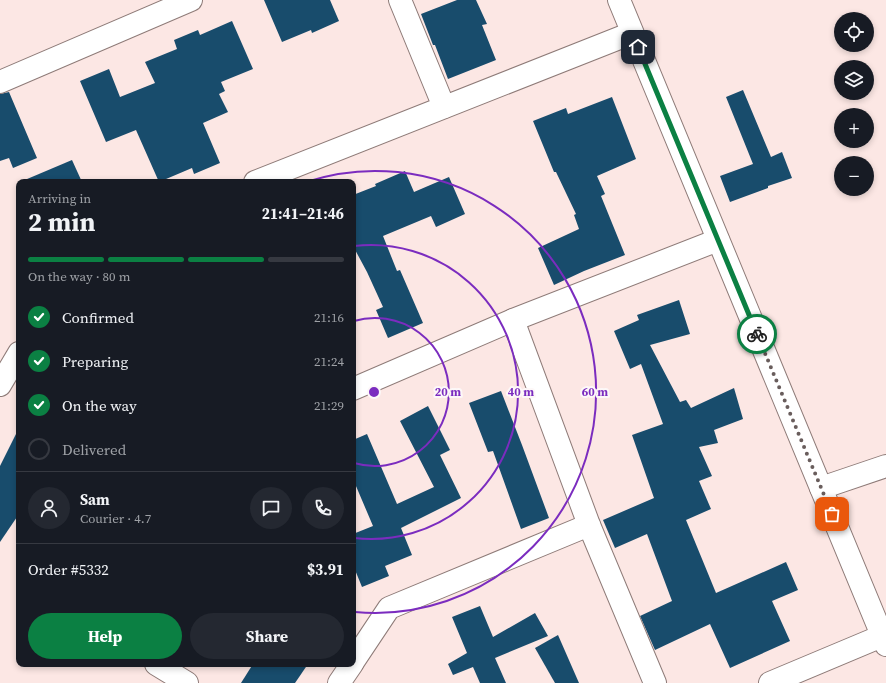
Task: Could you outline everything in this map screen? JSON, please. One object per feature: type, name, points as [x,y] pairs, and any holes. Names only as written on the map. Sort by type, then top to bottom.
[{"type":"street","points":[[0,82],[190,0]]},
{"type":"street","points":[[400,0],[444,107]]},
{"type":"street","points":[[619,0],[884,640],[770,683]]},
{"type":"street","points":[[263,179],[632,33]]},
{"type":"street","points":[[356,388],[513,320],[718,240]]},
{"type":"street","points":[[513,320],[589,525],[655,683]]},
{"type":"street","points":[[0,386],[16,358]]},
{"type":"street","points":[[821,488],[886,466]]},
{"type":"street","points":[[356,657],[389,608],[589,525]]},
{"type":"street","points":[[161,667],[187,683]]},
{"type":"street","points":[[339,683],[349,667]]},
{"type":"building","points":[[264,0],[330,0],[339,21],[312,33],[311,30],[282,42]]},
{"type":"building","points":[[457,0],[476,0],[487,24],[482,25],[496,60],[448,79],[421,14]]},
{"type":"building","points":[[232,21],[253,69],[221,82],[225,91],[219,94],[228,112],[203,123],[220,163],[194,174],[192,168],[166,179],[158,179],[136,130],[106,142],[80,81],[109,69],[120,97],[155,83],[145,62],[177,49],[174,40],[198,30],[200,35]]},
{"type":"building","points":[[743,90],[771,157],[782,152],[792,178],[768,186],[768,188],[730,202],[720,176],[753,164],[726,97]]},
{"type":"building","points":[[9,92],[37,158],[13,168],[9,158],[0,161],[0,94]]},
{"type":"building","points":[[612,97],[636,159],[597,176],[605,194],[601,196],[625,255],[584,271],[554,285],[538,248],[579,229],[574,215],[576,214],[556,172],[554,172],[533,121],[566,108],[568,114]]},
{"type":"building","points":[[72,160],[81,179],[27,179]]},
{"type":"building","points":[[405,171],[414,192],[449,177],[465,214],[436,227],[431,216],[383,236],[397,271],[400,270],[423,323],[388,338],[376,310],[383,307],[356,252],[356,194],[376,186],[375,184]]},
{"type":"building","points":[[679,300],[690,334],[650,345],[680,402],[686,400],[691,408],[734,388],[743,419],[714,430],[718,443],[699,447],[712,476],[699,481],[711,509],[686,520],[716,593],[786,562],[798,590],[772,601],[790,641],[730,668],[710,624],[655,650],[640,616],[672,601],[647,534],[615,548],[603,520],[654,498],[632,435],[663,424],[641,364],[630,369],[614,331],[639,320],[637,315]]},
{"type":"building","points":[[501,391],[549,518],[521,529],[493,451],[488,452],[469,403]]},
{"type":"building","points":[[428,406],[450,450],[440,455],[461,498],[401,528],[412,555],[385,566],[389,576],[362,587],[356,572],[356,533],[373,526],[356,486],[356,439],[367,434],[397,504],[434,487],[400,421]]},
{"type":"building","points":[[16,434],[16,518],[0,542],[0,466]]},
{"type":"building","points":[[480,606],[493,637],[535,613],[548,636],[495,658],[506,683],[480,683],[473,667],[453,675],[448,664],[467,653],[452,617]]},
{"type":"building","points":[[558,635],[579,683],[555,683],[535,648]]},
{"type":"building","points":[[251,667],[306,667],[295,683],[241,683]]},
{"type":"way so far","points":[[757,334],[832,514]]},
{"type":"route","points":[[638,47],[757,334]]}]
